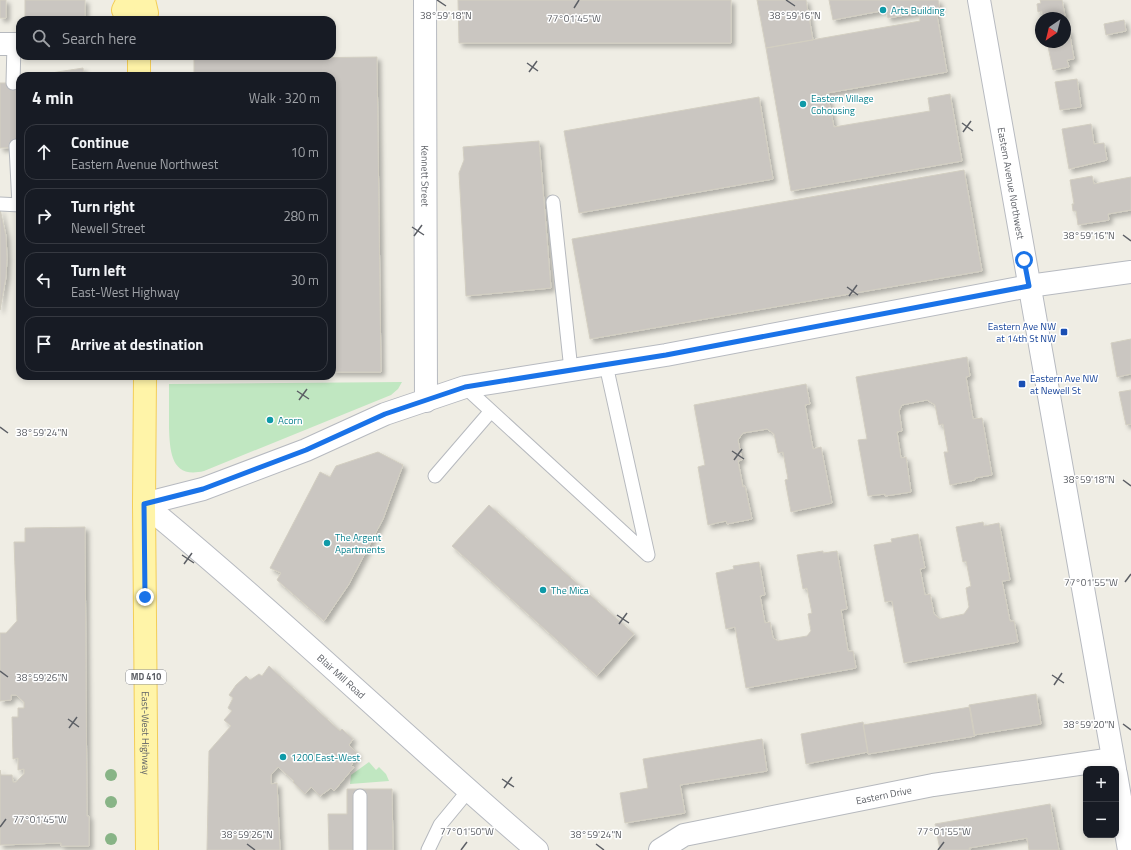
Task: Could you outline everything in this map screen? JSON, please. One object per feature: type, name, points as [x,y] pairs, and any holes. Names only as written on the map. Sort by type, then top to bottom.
[{"type":"main road","points":[[126,16],[123,10],[128,0]]},
{"type":"main road","points":[[144,0],[147,13],[146,16]]},
{"type":"main road","points":[[139,60],[139,72]]},
{"type":"main road","name":"East-West Highway","points":[[145,380],[144,504],[148,850]]},
{"type":"street","name":"Kennett Street","points":[[425,0],[426,401]]},
{"type":"street","name":"Eastern Avenue Northwest","points":[[979,0],[1115,766]]},
{"type":"street","points":[[144,504],[203,489],[300,452],[385,414],[465,387],[674,354],[1029,286],[1131,272]]},
{"type":"street","name":"Blair Mill Road","points":[[144,504],[206,556],[468,791],[537,850]]},
{"type":"street","name":"Eastern Drive","points":[[660,850],[684,835],[933,785],[1083,770]]},
{"type":"street","name":"Eastern Avenue Northwest","points":[[1119,791],[1129,850]]},
{"type":"lane","points":[[11,44],[14,83]]},
{"type":"lane","points":[[553,202],[571,370]]},
{"type":"lane","points":[[0,204],[16,205]]},
{"type":"lane","points":[[465,387],[648,555],[606,365]]},
{"type":"lane","points":[[435,476],[491,412]]},
{"type":"lane","points":[[428,850],[440,825],[468,791]]},
{"type":"lane","points":[[360,796],[360,850]]},
{"type":"green space","points":[[402,382],[398,389],[391,395],[204,471],[185,471],[174,462],[170,446],[169,384]]},
{"type":"green space","points":[[369,762],[376,770],[379,767],[386,774],[389,781],[350,784],[351,775]]},
{"type":"building","points":[[0,0],[6,0],[6,18],[0,18]]},
{"type":"building","points":[[25,0],[85,0],[85,16],[25,16]]},
{"type":"building","points":[[458,0],[731,0],[731,43],[459,43]]},
{"type":"building","points":[[757,0],[806,0],[813,40],[766,48]]},
{"type":"building","name":"Arts Building","points":[[829,0],[938,0],[940,9],[888,18],[886,10],[833,20]]},
{"type":"building","points":[[1040,0],[1062,0],[1064,12],[1038,12],[1037,4],[1041,3]]},
{"type":"building","name":"Eastern Village Cohousing","points":[[936,10],[947,72],[827,93],[834,127],[930,111],[928,98],[950,94],[962,161],[791,191],[766,48],[920,21],[919,12]]},
{"type":"building","points":[[1124,20],[1126,31],[1106,35],[1104,24]]},
{"type":"building","points":[[1071,42],[1074,59],[1067,60],[1069,67],[1053,70],[1048,48],[1071,48]]},
{"type":"building","points":[[336,57],[377,57],[381,372],[336,372],[336,72],[194,72],[194,60],[336,60]]},
{"type":"building","points":[[83,68],[84,72],[57,72]]},
{"type":"building","points":[[1077,79],[1081,107],[1060,110],[1055,82]]},
{"type":"building","points":[[0,83],[16,83],[16,147],[0,148]]},
{"type":"building","points":[[759,97],[773,179],[579,213],[564,131]]},
{"type":"building","points":[[1091,124],[1094,144],[1104,143],[1107,160],[1069,169],[1062,129]]},
{"type":"building","points":[[539,141],[551,288],[466,296],[459,173],[464,160],[463,147]]},
{"type":"building","points":[[964,170],[982,271],[590,339],[572,239]]},
{"type":"building","points":[[1092,176],[1094,184],[1131,177],[1131,210],[1108,214],[1109,220],[1078,225],[1076,211],[1073,211],[1072,204],[1074,204],[1070,180]]},
{"type":"building","points":[[0,209],[6,236],[7,258],[6,277],[0,310]]},
{"type":"building","points":[[1131,339],[1131,374],[1117,377],[1111,343]]},
{"type":"building","points":[[967,357],[970,376],[966,377],[973,419],[982,418],[992,475],[950,485],[944,452],[948,452],[943,424],[939,425],[935,405],[927,400],[902,405],[899,411],[902,431],[897,432],[901,458],[906,457],[911,492],[885,496],[885,494],[868,496],[858,440],[867,439],[856,377]]},
{"type":"building","points":[[806,384],[810,404],[805,405],[813,449],[821,447],[832,503],[791,512],[785,480],[788,479],[783,452],[778,453],[774,434],[767,429],[743,433],[738,440],[742,460],[738,461],[743,487],[745,486],[752,519],[727,524],[726,521],[708,525],[698,467],[705,465],[694,405]]},
{"type":"building","points":[[1131,390],[1131,424],[1126,425],[1119,392]]},
{"type":"building","name":"The Argent Apartments","points":[[378,452],[403,465],[383,519],[349,584],[324,621],[277,580],[281,573],[270,568],[320,472],[330,477],[336,466]]},
{"type":"building","name":"The Mica","points":[[489,505],[634,634],[597,676],[452,546]]},
{"type":"building","points":[[983,522],[984,526],[999,523],[1010,580],[1002,581],[1010,621],[1014,621],[1018,642],[904,663],[892,601],[885,602],[874,545],[892,542],[891,539],[918,534],[925,568],[920,569],[925,595],[930,594],[934,614],[940,619],[964,614],[969,607],[966,588],[971,586],[966,561],[963,562],[956,527]]},
{"type":"building","points":[[85,527],[87,816],[89,816],[89,846],[61,846],[61,843],[0,845],[0,770],[1,775],[12,775],[13,782],[16,782],[24,774],[24,769],[18,770],[18,758],[13,759],[12,717],[18,717],[18,708],[24,708],[24,702],[16,695],[11,695],[11,700],[0,701],[0,633],[6,633],[17,621],[14,542],[25,542],[25,528]]},
{"type":"building","points":[[823,551],[823,553],[837,551],[847,609],[841,610],[848,651],[853,651],[856,668],[746,688],[735,627],[726,629],[716,573],[734,569],[733,566],[759,562],[765,595],[760,596],[765,623],[770,622],[773,638],[778,641],[807,636],[811,631],[808,614],[812,613],[807,588],[803,589],[797,555]]},
{"type":"building","name":"1200 East-West","points":[[269,666],[340,731],[342,729],[353,739],[349,745],[358,754],[351,766],[354,767],[334,791],[331,788],[320,796],[311,787],[305,794],[293,782],[294,781],[278,767],[271,775],[271,784],[277,783],[280,850],[207,850],[209,751],[231,726],[224,720],[232,711],[228,708],[233,698],[229,695],[236,685],[246,676],[250,680],[259,674],[262,676]]},
{"type":"building","points":[[1036,694],[1041,724],[974,735],[969,705]]},
{"type":"building","points":[[970,707],[975,736],[868,754],[863,725]]},
{"type":"building","points":[[863,722],[868,752],[806,764],[801,734]]},
{"type":"building","points":[[762,739],[767,771],[680,785],[685,813],[625,823],[620,793],[648,788],[643,759]]},
{"type":"building","points":[[347,789],[392,789],[393,850],[329,850],[328,814],[347,814]]},
{"type":"building","points":[[1050,804],[1059,850],[1029,850],[1027,838],[969,848],[970,850],[940,850],[935,824]]},
{"type":"place","name":"Arts Building","points":[[883,10]]},
{"type":"place","name":"Eastern Village Cohousing","points":[[803,104]]},
{"type":"place","name":"Eastern Ave NW at 14th St NW","points":[[1064,332]]},
{"type":"place","name":"Eastern Ave NW at Newell St","points":[[1022,384]]},
{"type":"place","name":"Acorn","points":[[270,420]]},
{"type":"place","name":"The Argent Apartments","points":[[327,543]]},
{"type":"place","name":"The Mica","points":[[543,590]]},
{"type":"place","name":"1200 East-West","points":[[283,757]]},
{"type":"route","points":[[145,597],[144,504],[203,489],[306,450],[385,414],[465,387],[666,355],[1029,286],[1024,260]]}]
